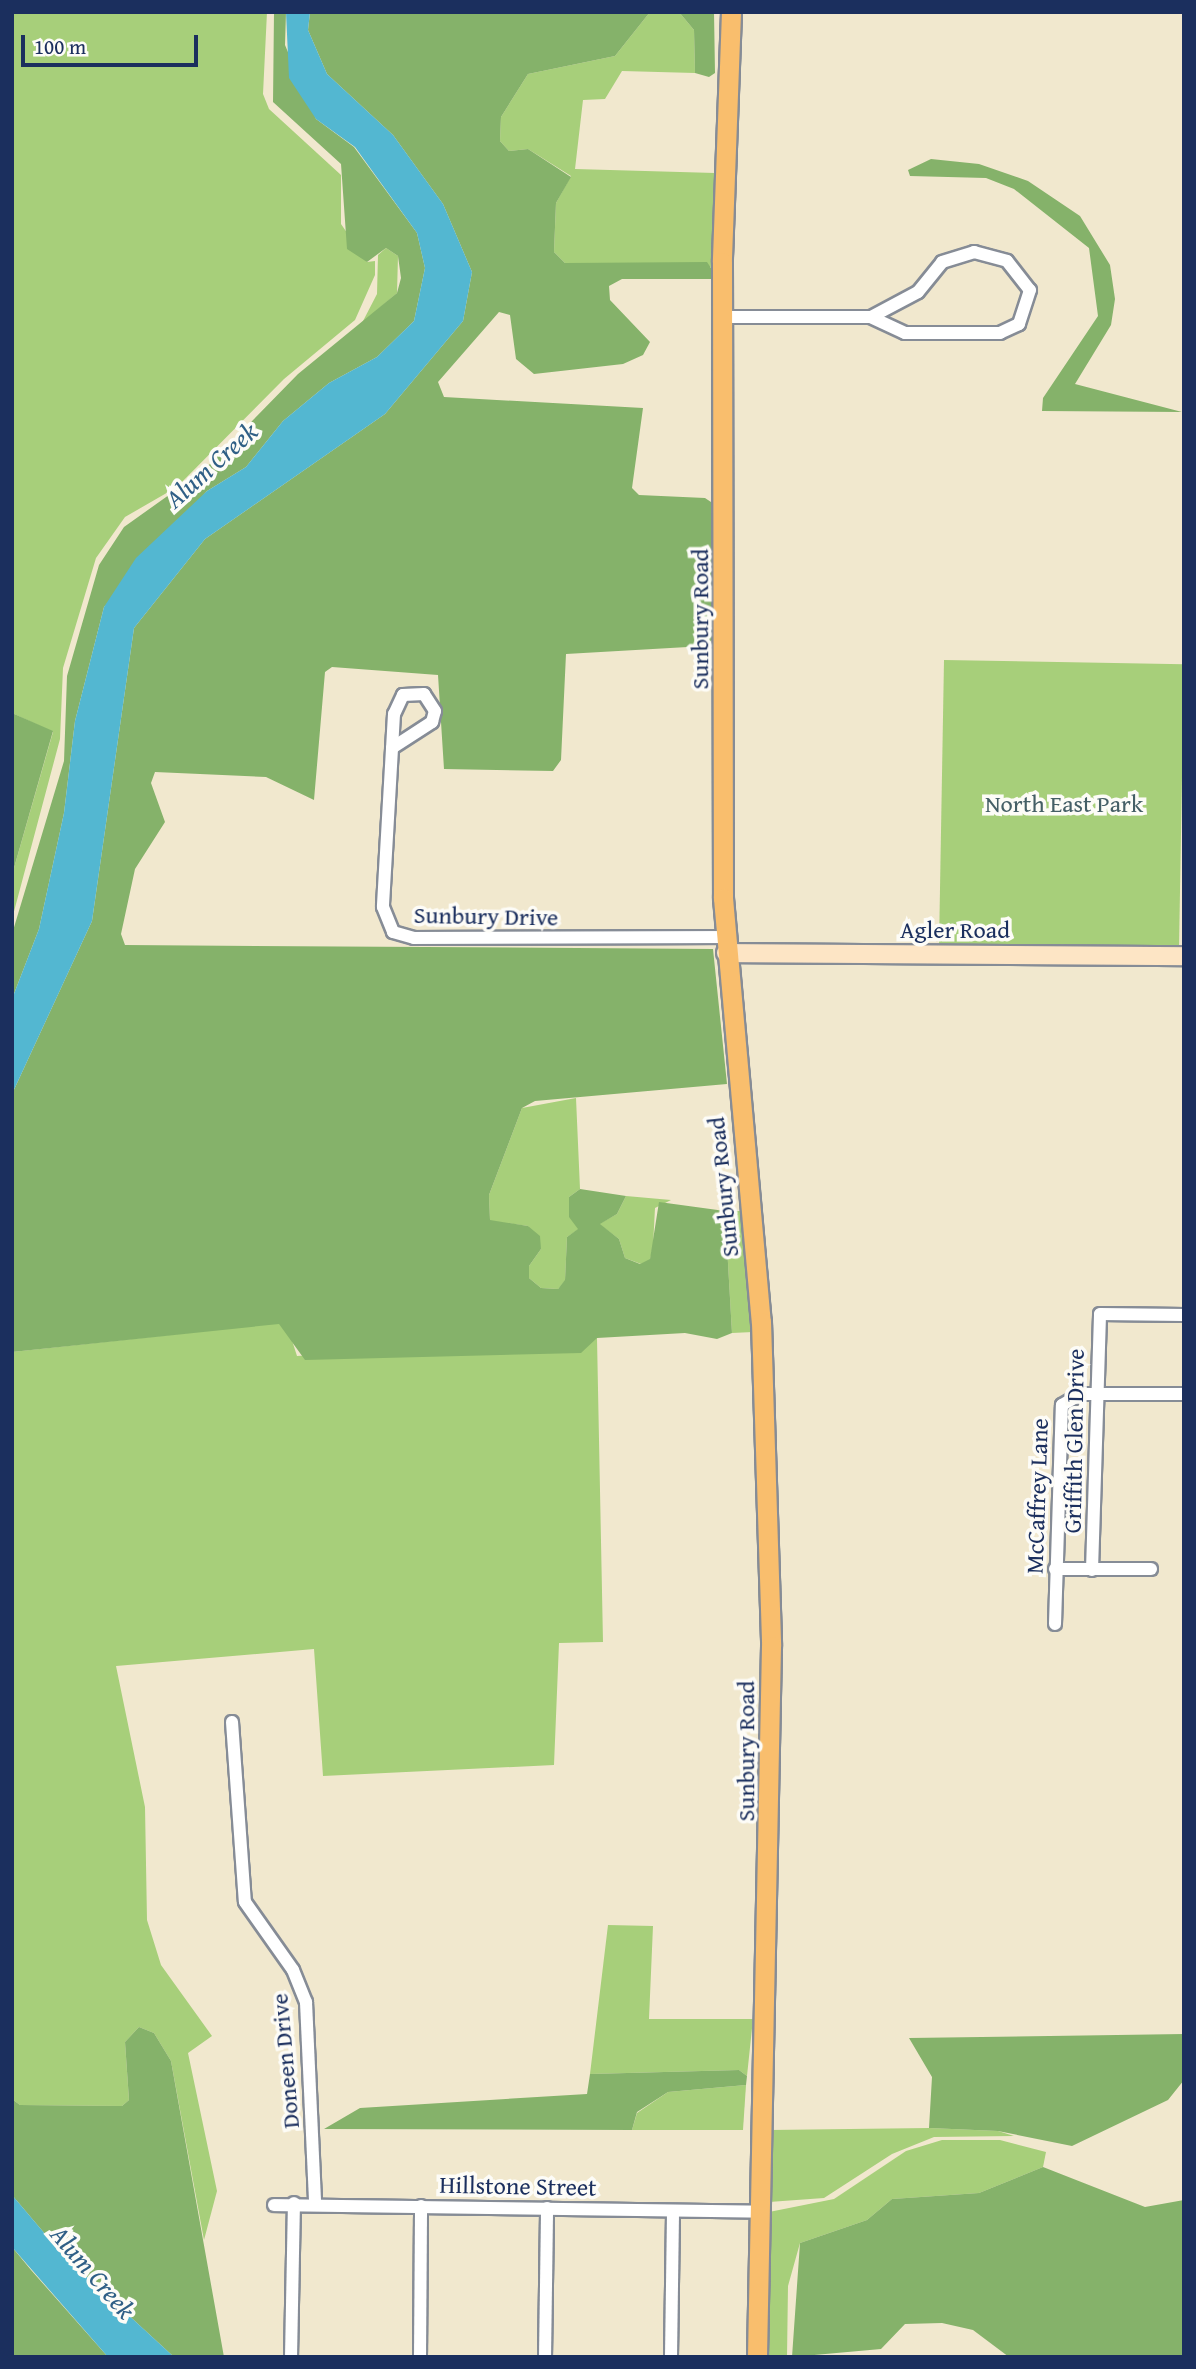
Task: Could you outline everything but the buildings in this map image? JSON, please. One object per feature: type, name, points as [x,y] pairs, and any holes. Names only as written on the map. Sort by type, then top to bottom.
[{"type":"main road","name":"Sunbury Road","points":[[731,12],[723,317],[726,945],[761,1322],[772,1772],[757,2357]]},
{"type":"main road","name":"Agler Road","points":[[726,945],[1184,956]]},
{"type":"street","points":[[723,317],[871,317],[905,333],[1000,333],[1019,324],[1030,290],[1007,261],[974,252],[942,262],[918,292],[871,317]]},
{"type":"street","name":"Sunbury Drive","points":[[392,748],[432,722],[435,711],[424,694],[413,692],[396,703],[392,748],[383,908],[393,932],[414,938],[726,945]]},
{"type":"street","name":"Griffith Glen Drive","points":[[1092,1570],[1093,1394],[1100,1314],[1184,1315]]},
{"type":"street","points":[[1093,1394],[1184,1394]]},
{"type":"street","name":"McCaffrey Lane","points":[[1055,1624],[1058,1417],[1072,1396],[1093,1394]]},
{"type":"street","points":[[1055,1569],[1151,1569]]},
{"type":"street","name":"Doneen Drive","points":[[232,1722],[245,1902],[293,1970],[306,2002],[315,2204]]},
{"type":"street","points":[[291,2357],[294,2203]]},
{"type":"street","name":"Hillstone Street","points":[[274,2205],[294,2203],[760,2212]]},
{"type":"street","points":[[420,2357],[421,2206]]},
{"type":"street","points":[[545,2357],[547,2208]]},
{"type":"street","points":[[671,2357],[673,2211]]},
{"type":"green space","points":[[12,12],[267,12],[263,94],[269,109],[341,175],[341,224],[367,262],[375,261],[375,275],[355,320],[284,379],[177,487],[125,517],[96,558],[63,668],[60,739],[12,919],[12,875],[53,732],[12,713]]},
{"type":"green space","points":[[274,12],[286,12],[285,45],[316,119],[354,147],[417,233],[425,268],[414,321],[377,357],[329,383],[283,421],[246,467],[207,491],[104,607],[75,721],[64,813],[39,929],[12,999],[12,934],[64,761],[67,676],[99,565],[124,527],[204,470],[298,374],[397,293],[401,278],[398,256],[386,248],[367,262],[347,249],[341,164],[273,102]]},
{"type":"green space","points":[[310,12],[650,12],[615,56],[528,74],[501,117],[500,141],[509,151],[528,149],[571,177],[556,203],[554,252],[565,263],[707,262],[715,274],[711,279],[622,279],[609,286],[610,300],[650,342],[643,355],[623,364],[534,374],[516,359],[510,315],[499,312],[438,382],[444,397],[643,408],[632,488],[639,495],[705,498],[714,504],[714,638],[705,646],[566,654],[561,760],[553,771],[444,769],[438,675],[332,667],[325,672],[314,800],[266,777],[155,772],[151,783],[165,822],[135,869],[121,934],[125,945],[713,949],[727,1084],[535,1101],[522,1108],[489,1195],[490,1220],[528,1226],[540,1236],[541,1249],[529,1266],[529,1278],[541,1288],[558,1289],[565,1280],[567,1237],[578,1229],[569,1217],[569,1197],[580,1189],[626,1196],[617,1214],[600,1224],[619,1239],[625,1258],[640,1264],[650,1259],[659,1202],[725,1211],[732,1333],[717,1339],[685,1333],[597,1338],[581,1353],[305,1360],[279,1324],[12,1352],[12,1094],[92,921],[134,628],[205,539],[385,414],[463,321],[472,272],[443,204],[393,135],[327,74],[308,30]]},
{"type":"green space","points":[[650,12],[679,12],[694,30],[695,73],[622,71],[605,99],[583,100],[575,169],[715,173],[714,267],[565,263],[554,252],[556,203],[571,176],[528,149],[509,151],[500,141],[501,117],[528,74],[615,56]]},
{"type":"green space","points":[[679,12],[714,12],[715,73],[709,77],[695,73],[694,30]]},
{"type":"green space","points":[[931,159],[979,164],[1028,181],[1080,216],[1110,265],[1115,299],[1111,325],[1075,384],[1182,412],[1042,411],[1043,398],[1098,316],[1089,248],[1014,189],[986,178],[910,176],[908,170]]},
{"type":"green space","points":[[386,248],[398,256],[397,293],[362,323],[377,294],[378,255]]},
{"type":"green space","name":"North East Park","points":[[944,660],[1184,664],[1179,949],[939,945]]},
{"type":"green space","points":[[12,713],[53,731],[12,875]]},
{"type":"green space","points":[[576,1098],[580,1189],[569,1197],[579,1229],[567,1237],[565,1281],[558,1289],[541,1288],[529,1278],[529,1266],[541,1249],[528,1226],[490,1221],[489,1195],[522,1108]]},
{"type":"green space","points":[[626,1196],[671,1200],[655,1208],[650,1260],[641,1264],[625,1258],[619,1239],[599,1224],[617,1214]]},
{"type":"green space","points":[[725,1211],[743,1211],[753,1332],[732,1333]]},
{"type":"green space","points":[[279,1323],[288,1328],[297,1356],[597,1338],[603,1642],[559,1643],[554,1765],[323,1776],[314,1649],[116,1666],[145,1807],[147,1920],[161,1965],[212,2036],[188,2053],[217,2191],[204,2240],[171,2061],[154,2033],[139,2027],[125,2042],[129,2100],[122,2106],[20,2105],[12,2099],[12,1352]]},
{"type":"green space","points":[[608,1925],[653,1926],[649,2019],[753,2019],[747,2076],[739,2070],[590,2074]]},
{"type":"green space","points":[[139,2027],[154,2033],[171,2061],[224,2357],[174,2357],[62,2254],[12,2195],[12,2099],[20,2105],[122,2106],[129,2100],[125,2042]]},
{"type":"green space","points":[[1184,2034],[1184,2080],[1168,2100],[1072,2146],[998,2131],[929,2128],[932,2077],[909,2038]]},
{"type":"green space","points":[[739,2070],[747,2076],[746,2085],[668,2092],[637,2112],[632,2130],[324,2129],[360,2108],[587,2094],[590,2074]]},
{"type":"green space","points":[[746,2085],[743,2130],[632,2130],[637,2113],[668,2092]]},
{"type":"green space","points":[[929,2128],[998,2131],[1014,2136],[934,2137],[892,2154],[824,2198],[769,2202],[770,2130]]},
{"type":"green space","points":[[942,2140],[1000,2140],[1046,2152],[1043,2167],[979,2193],[892,2199],[867,2220],[800,2243],[788,2286],[787,2357],[768,2357],[769,2212],[834,2199],[906,2151]]},
{"type":"green space","points":[[1043,2167],[1145,2207],[1184,2200],[1184,2357],[1009,2357],[973,2330],[942,2323],[905,2324],[881,2349],[792,2357],[800,2243],[867,2220],[892,2199],[979,2193]]},
{"type":"green space","points":[[12,2247],[31,2270],[108,2357],[12,2357]]},
{"type":"water","points":[[286,12],[310,12],[308,30],[327,74],[393,135],[443,204],[472,272],[463,321],[385,414],[205,539],[134,628],[92,921],[12,1094],[12,999],[39,929],[64,813],[75,721],[104,607],[136,558],[207,491],[246,467],[283,421],[329,383],[377,357],[414,321],[425,268],[417,233],[355,147],[316,119],[289,78]]},
{"type":"water","points":[[12,2195],[62,2254],[174,2357],[108,2357],[12,2247]]},
{"type":"water label","name":"Alum Creek","points":[[211,465]]},
{"type":"water label","name":"Alum Creek","points":[[93,2272]]}]
